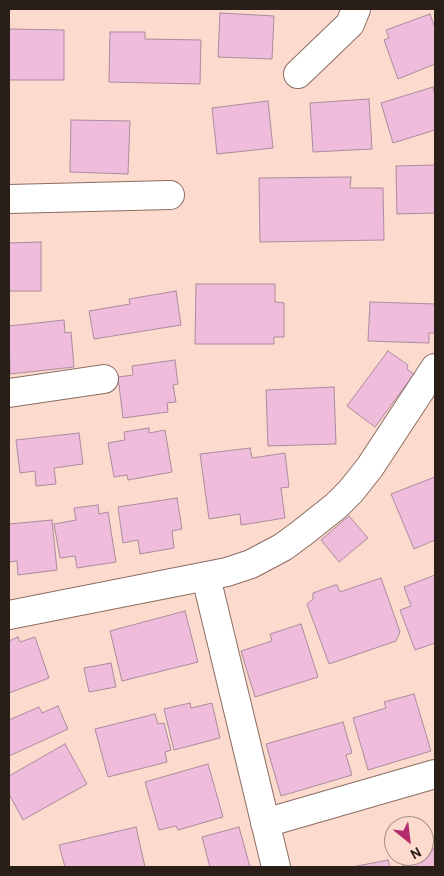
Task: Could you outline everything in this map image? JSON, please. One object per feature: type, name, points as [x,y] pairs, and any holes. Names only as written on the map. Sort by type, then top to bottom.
[{"type":"street","points":[[298,74],[350,24],[356,9]]},
{"type":"street","points":[[9,199],[170,195]]},
{"type":"street","points":[[9,615],[206,576],[251,564],[302,533],[336,506],[370,467],[435,368]]},
{"type":"street","points":[[9,394],[104,379]]},
{"type":"street","points":[[206,576],[276,867]]},
{"type":"street","points":[[265,822],[435,774]]},
{"type":"building","points":[[220,13],[274,16],[272,59],[218,57]]},
{"type":"building","points":[[430,14],[435,28],[435,64],[398,79],[384,40],[389,38],[386,30]]},
{"type":"building","points":[[9,29],[64,30],[64,80],[9,80]]},
{"type":"building","points":[[110,32],[145,32],[145,39],[201,40],[200,84],[109,82]]},
{"type":"building","points":[[433,87],[435,95],[435,130],[393,143],[381,103]]},
{"type":"building","points":[[369,99],[372,149],[313,152],[310,103]]},
{"type":"building","points":[[268,101],[273,148],[217,154],[212,108]]},
{"type":"building","points":[[71,120],[130,121],[128,174],[70,172]]},
{"type":"building","points":[[435,165],[435,213],[397,214],[396,166]]},
{"type":"building","points":[[351,177],[350,188],[383,188],[384,240],[260,242],[259,178]]},
{"type":"building","points":[[41,242],[41,291],[9,291],[9,243]]},
{"type":"building","points":[[196,284],[275,284],[275,302],[284,303],[284,337],[274,337],[274,344],[195,344]]},
{"type":"building","points":[[176,291],[181,325],[94,339],[89,311],[130,304],[129,299]]},
{"type":"building","points":[[370,302],[435,304],[435,333],[429,333],[429,343],[368,341]]},
{"type":"building","points":[[64,320],[65,333],[71,332],[74,367],[10,374],[9,326]]},
{"type":"building","points":[[388,351],[408,365],[407,369],[414,374],[375,427],[347,406]]},
{"type":"building","points":[[175,360],[178,384],[173,385],[176,402],[167,403],[168,412],[123,418],[118,377],[133,375],[132,366]]},
{"type":"building","points":[[334,387],[336,444],[268,446],[266,390]]},
{"type":"building","points":[[149,428],[149,433],[165,430],[172,472],[128,480],[127,475],[114,477],[108,443],[125,440],[124,432]]},
{"type":"building","points":[[79,433],[83,464],[54,468],[56,484],[36,486],[35,471],[20,473],[16,440]]},
{"type":"building","points":[[250,448],[252,458],[285,453],[289,487],[281,488],[285,518],[241,525],[240,514],[209,519],[200,454]]},
{"type":"building","points":[[435,477],[435,540],[414,549],[391,494]]},
{"type":"building","points":[[177,498],[182,529],[172,531],[174,548],[140,554],[138,540],[123,543],[118,507]]},
{"type":"building","points":[[98,505],[99,514],[108,512],[116,562],[77,568],[75,556],[60,558],[54,524],[76,520],[74,508]]},
{"type":"building","points":[[349,516],[368,538],[339,562],[321,540]]},
{"type":"building","points":[[52,520],[57,570],[18,575],[17,561],[9,562],[9,524]]},
{"type":"building","points":[[435,575],[435,643],[415,650],[400,610],[411,606],[404,587]]},
{"type":"building","points":[[381,578],[400,632],[396,641],[329,664],[307,604],[313,599],[313,593],[335,585],[337,585],[340,592]]},
{"type":"building","points":[[185,611],[198,662],[122,681],[110,631]]},
{"type":"building","points":[[301,624],[318,677],[255,697],[241,651],[272,641],[270,634]]},
{"type":"building","points":[[18,637],[20,642],[35,637],[49,678],[9,693],[9,641]]},
{"type":"building","points":[[111,663],[116,687],[89,692],[84,668]]},
{"type":"building","points":[[414,694],[431,751],[368,770],[353,718],[386,708],[384,702]]},
{"type":"building","points":[[190,703],[191,708],[212,703],[220,738],[174,750],[164,709]]},
{"type":"building","points":[[58,706],[68,729],[9,756],[9,720],[39,707],[42,713]]},
{"type":"building","points":[[155,714],[158,724],[164,723],[171,750],[165,752],[167,762],[108,777],[95,729]]},
{"type":"building","points":[[343,722],[352,753],[346,755],[352,775],[281,796],[266,744]]},
{"type":"building","points":[[65,744],[87,784],[23,820],[9,794],[9,776]]},
{"type":"building","points":[[208,764],[223,817],[178,830],[176,826],[159,830],[145,782]]},
{"type":"building","points":[[136,827],[145,867],[65,867],[59,845]]},
{"type":"building","points":[[239,827],[250,867],[210,867],[202,837]]},
{"type":"building","points":[[434,849],[435,867],[404,867],[434,866]]},
{"type":"building","points":[[384,861],[384,866],[390,867],[352,867]]}]
